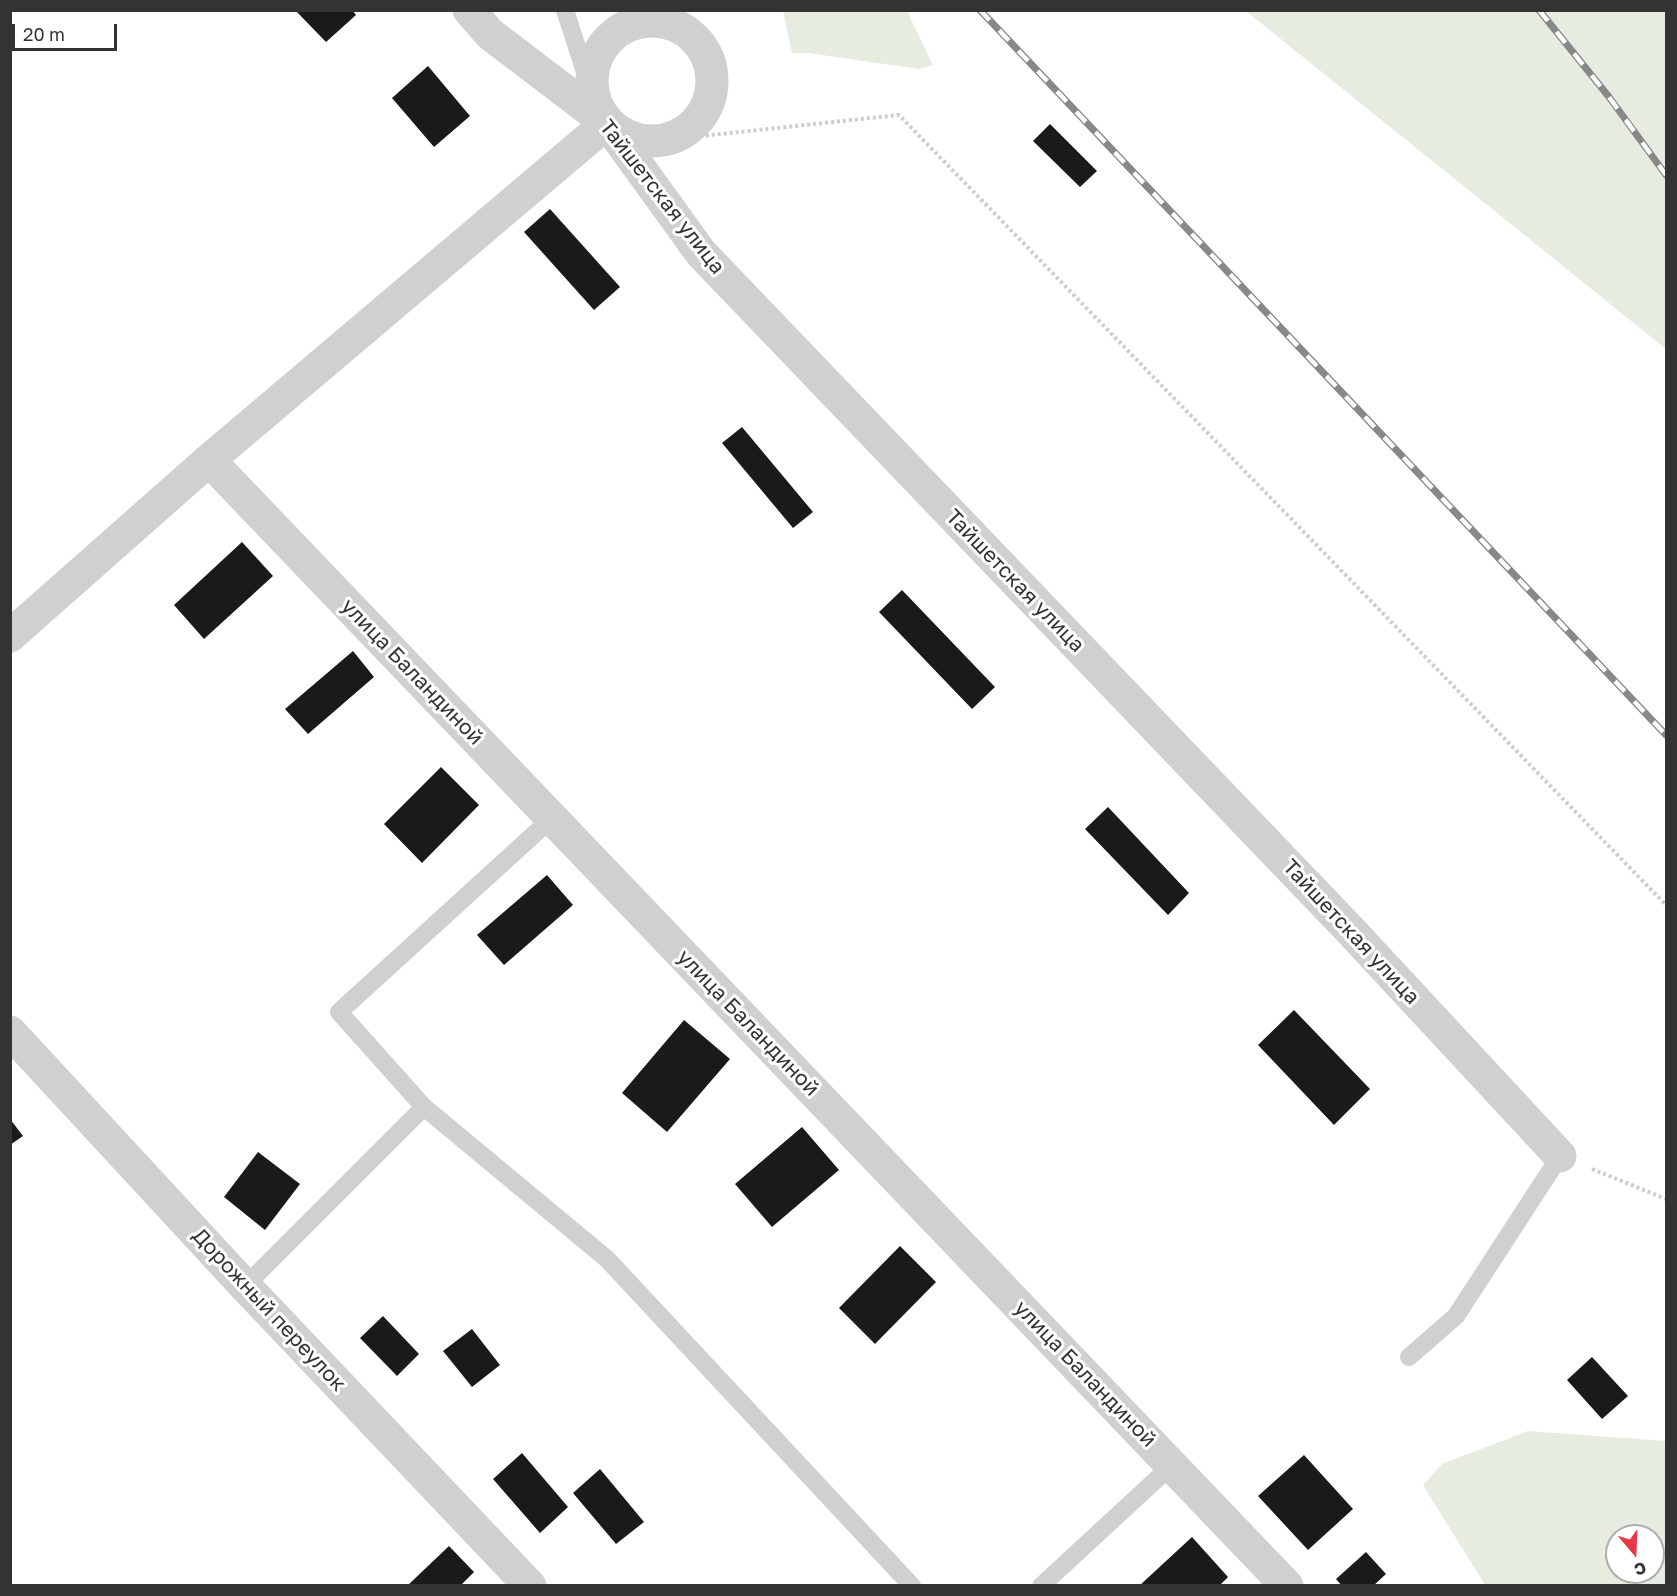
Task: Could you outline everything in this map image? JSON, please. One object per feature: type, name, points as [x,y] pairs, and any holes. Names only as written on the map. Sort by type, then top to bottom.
[{"type":"street","name":"Тайшетская улица","points":[[469,10],[490,34],[602,114],[701,253],[1351,931],[1560,1156]]},
{"type":"street","points":[[650,20],[670,23],[688,32],[701,46],[710,64],[712,84],[708,104],[698,121],[683,133],[664,140],[644,141],[624,135],[602,114],[591,87],[593,67],[600,49],[613,34],[631,24],[650,20]]},
{"type":"street","points":[[10,636],[602,114]]},
{"type":"street","name":"улица Баландиной","points":[[209,460],[1287,1586]]},
{"type":"street","name":"Дорожный переулок","points":[[10,1032],[245,1286],[530,1586]]},
{"type":"lane","points":[[564,10],[602,114]]},
{"type":"lane","points":[[552,818],[339,1012],[424,1107],[607,1259],[912,1586]]},
{"type":"lane","points":[[245,1286],[424,1107]]},
{"type":"lane","points":[[1409,1357],[1456,1316],[1560,1156]]},
{"type":"lane","points":[[1041,1586],[1172,1465]]},
{"type":"path","points":[[664,140],[898,115],[1666,905]]},
{"type":"path","points":[[1560,1156],[1666,1199]]},
{"type":"shaded area","points":[[783,11],[907,11],[933,65],[919,69],[808,53],[792,53]]},
{"type":"shaded area","points":[[1246,11],[1666,11],[1666,349]]},
{"type":"shaded area","points":[[1528,1431],[1666,1441],[1666,1585],[1485,1585],[1423,1485],[1442,1464]]},
{"type":"building","points":[[295,10],[352,10],[356,15],[326,42]]},
{"type":"building","points":[[428,66],[470,116],[434,147],[392,98]]},
{"type":"building","points":[[1050,124],[1097,171],[1080,187],[1033,141]]},
{"type":"building","points":[[550,209],[620,287],[594,310],[524,232]]},
{"type":"building","points":[[742,427],[813,512],[793,528],[722,443]]},
{"type":"building","points":[[242,542],[273,576],[204,639],[174,605]]},
{"type":"building","points":[[902,590],[995,687],[972,709],[879,612]]},
{"type":"building","points":[[353,651],[374,677],[308,734],[285,709]]},
{"type":"building","points":[[441,767],[479,805],[422,863],[384,824]]},
{"type":"building","points":[[1108,807],[1189,893],[1168,915],[1085,829]]},
{"type":"building","points":[[547,875],[573,905],[504,965],[477,935]]},
{"type":"building","points":[[1294,1010],[1370,1089],[1334,1125],[1258,1045]]},
{"type":"building","points":[[684,1020],[730,1059],[667,1132],[622,1093]]},
{"type":"building","points":[[10,1119],[23,1136],[10,1145]]},
{"type":"building","points":[[802,1127],[839,1170],[772,1227],[735,1184]]},
{"type":"building","points":[[258,1152],[300,1184],[265,1230],[224,1197]]},
{"type":"building","points":[[900,1246],[936,1282],[875,1344],[839,1308]]},
{"type":"building","points":[[383,1316],[419,1354],[397,1376],[360,1338]]},
{"type":"building","points":[[472,1329],[500,1365],[472,1387],[443,1351]]},
{"type":"building","points":[[1592,1357],[1628,1396],[1602,1419],[1567,1380]]},
{"type":"building","points":[[522,1453],[568,1507],[540,1533],[493,1479]]},
{"type":"building","points":[[1304,1455],[1353,1509],[1308,1550],[1258,1496]]},
{"type":"building","points":[[600,1469],[644,1522],[616,1544],[573,1493]]},
{"type":"building","points":[[1192,1537],[1228,1577],[1219,1586],[1139,1586]]},
{"type":"building","points":[[449,1546],[474,1572],[460,1586],[407,1586]]},
{"type":"building","points":[[1366,1552],[1386,1574],[1373,1586],[1342,1586],[1336,1579]]},
{"type":"railway","points":[[980,10],[1666,735]]},
{"type":"railway","points":[[1539,10],[1609,97],[1666,175]]}]
